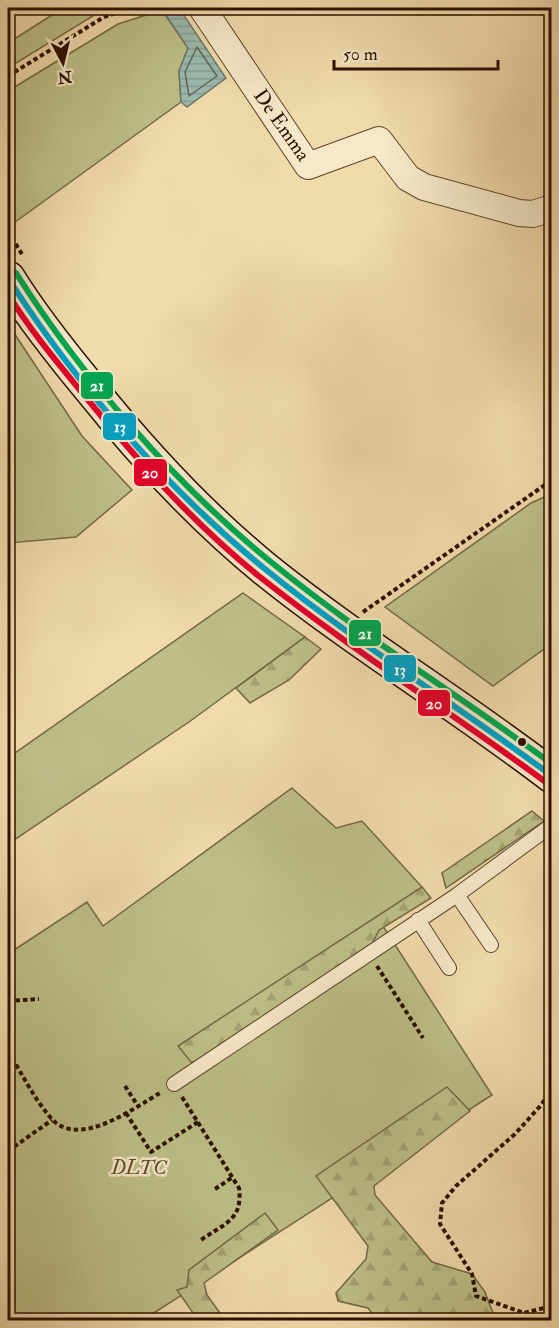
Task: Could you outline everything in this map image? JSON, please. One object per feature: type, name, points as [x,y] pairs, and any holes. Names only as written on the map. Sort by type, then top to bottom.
[{"type":"main road","points":[[18,272],[27,309],[140,449],[175,487],[264,568],[341,627],[510,744],[552,776]]},
{"type":"street","name":"De Emma","points":[[202,8],[308,166],[379,140],[408,178],[424,187],[519,213],[533,214],[552,208]]},
{"type":"lane","points":[[174,1084],[457,895],[552,825]]},
{"type":"lane","points":[[457,895],[491,945]]},
{"type":"lane","points":[[418,920],[449,968]]},
{"type":"path","points":[[8,76],[104,17],[130,8]]},
{"type":"path","points":[[8,231],[18,272]]},
{"type":"path","points":[[341,627],[552,480]]},
{"type":"path","points":[[369,953],[423,1038]]},
{"type":"path","points":[[8,1001],[39,999]]},
{"type":"path","points":[[8,1052],[52,1120],[70,1128],[101,1128],[174,1084],[239,1188],[241,1203],[237,1215],[201,1240]]},
{"type":"path","points":[[125,1086],[138,1106]]},
{"type":"path","points":[[552,1087],[542,1104],[515,1134],[456,1186],[442,1203],[440,1224],[472,1274],[476,1296],[524,1313],[552,1306]]},
{"type":"path","points":[[126,1113],[151,1152],[198,1122]]},
{"type":"path","points":[[8,1151],[52,1120]]},
{"type":"path","points":[[215,1189],[233,1177]]},
{"type":"green space","points":[[63,8],[106,8],[8,68],[8,43]]},
{"type":"green space","points":[[162,10],[188,48],[179,71],[181,102],[11,225],[8,220],[8,91],[118,24]]},
{"type":"green space","points":[[8,324],[82,436],[132,490],[76,537],[8,543]]},
{"type":"green space","points":[[551,494],[551,644],[493,686],[385,607],[531,503]]},
{"type":"green space","points":[[243,593],[305,637],[189,722],[8,844],[8,758]]},
{"type":"green space","points":[[305,637],[321,649],[289,680],[250,703],[236,688]]},
{"type":"green space","name":"DLTC","points":[[292,788],[336,828],[362,821],[422,887],[377,917],[492,1095],[143,1320],[8,1320],[8,954],[87,902],[103,926]]},
{"type":"green space","points":[[532,811],[544,821],[446,888],[442,873]]},
{"type":"green space","points":[[422,887],[431,898],[379,930],[370,948],[199,1061],[191,1062],[178,1046]]},
{"type":"green space","points":[[447,1087],[470,1111],[374,1186],[375,1195],[432,1262],[472,1274],[485,1292],[493,1313],[500,1320],[377,1320],[368,1308],[338,1301],[336,1293],[366,1259],[368,1246],[316,1176]]},
{"type":"green space","points":[[265,1213],[278,1230],[204,1283],[207,1295],[225,1320],[198,1320],[177,1290],[187,1287],[189,1270]]},
{"type":"water","points":[[161,8],[179,8],[226,78],[187,107],[181,102],[179,71],[188,48]]},
{"type":"transit line","name":"21","points":[[16,273],[70,351],[132,427],[200,499],[235,532],[339,615],[552,764]]},
{"type":"transit line","name":"13","points":[[8,278],[62,356],[125,433],[159,470],[229,538],[335,623],[552,776]]},
{"type":"transit line","name":"20","points":[[8,294],[44,346],[104,419],[167,490],[236,557],[366,656],[547,783]]}]
